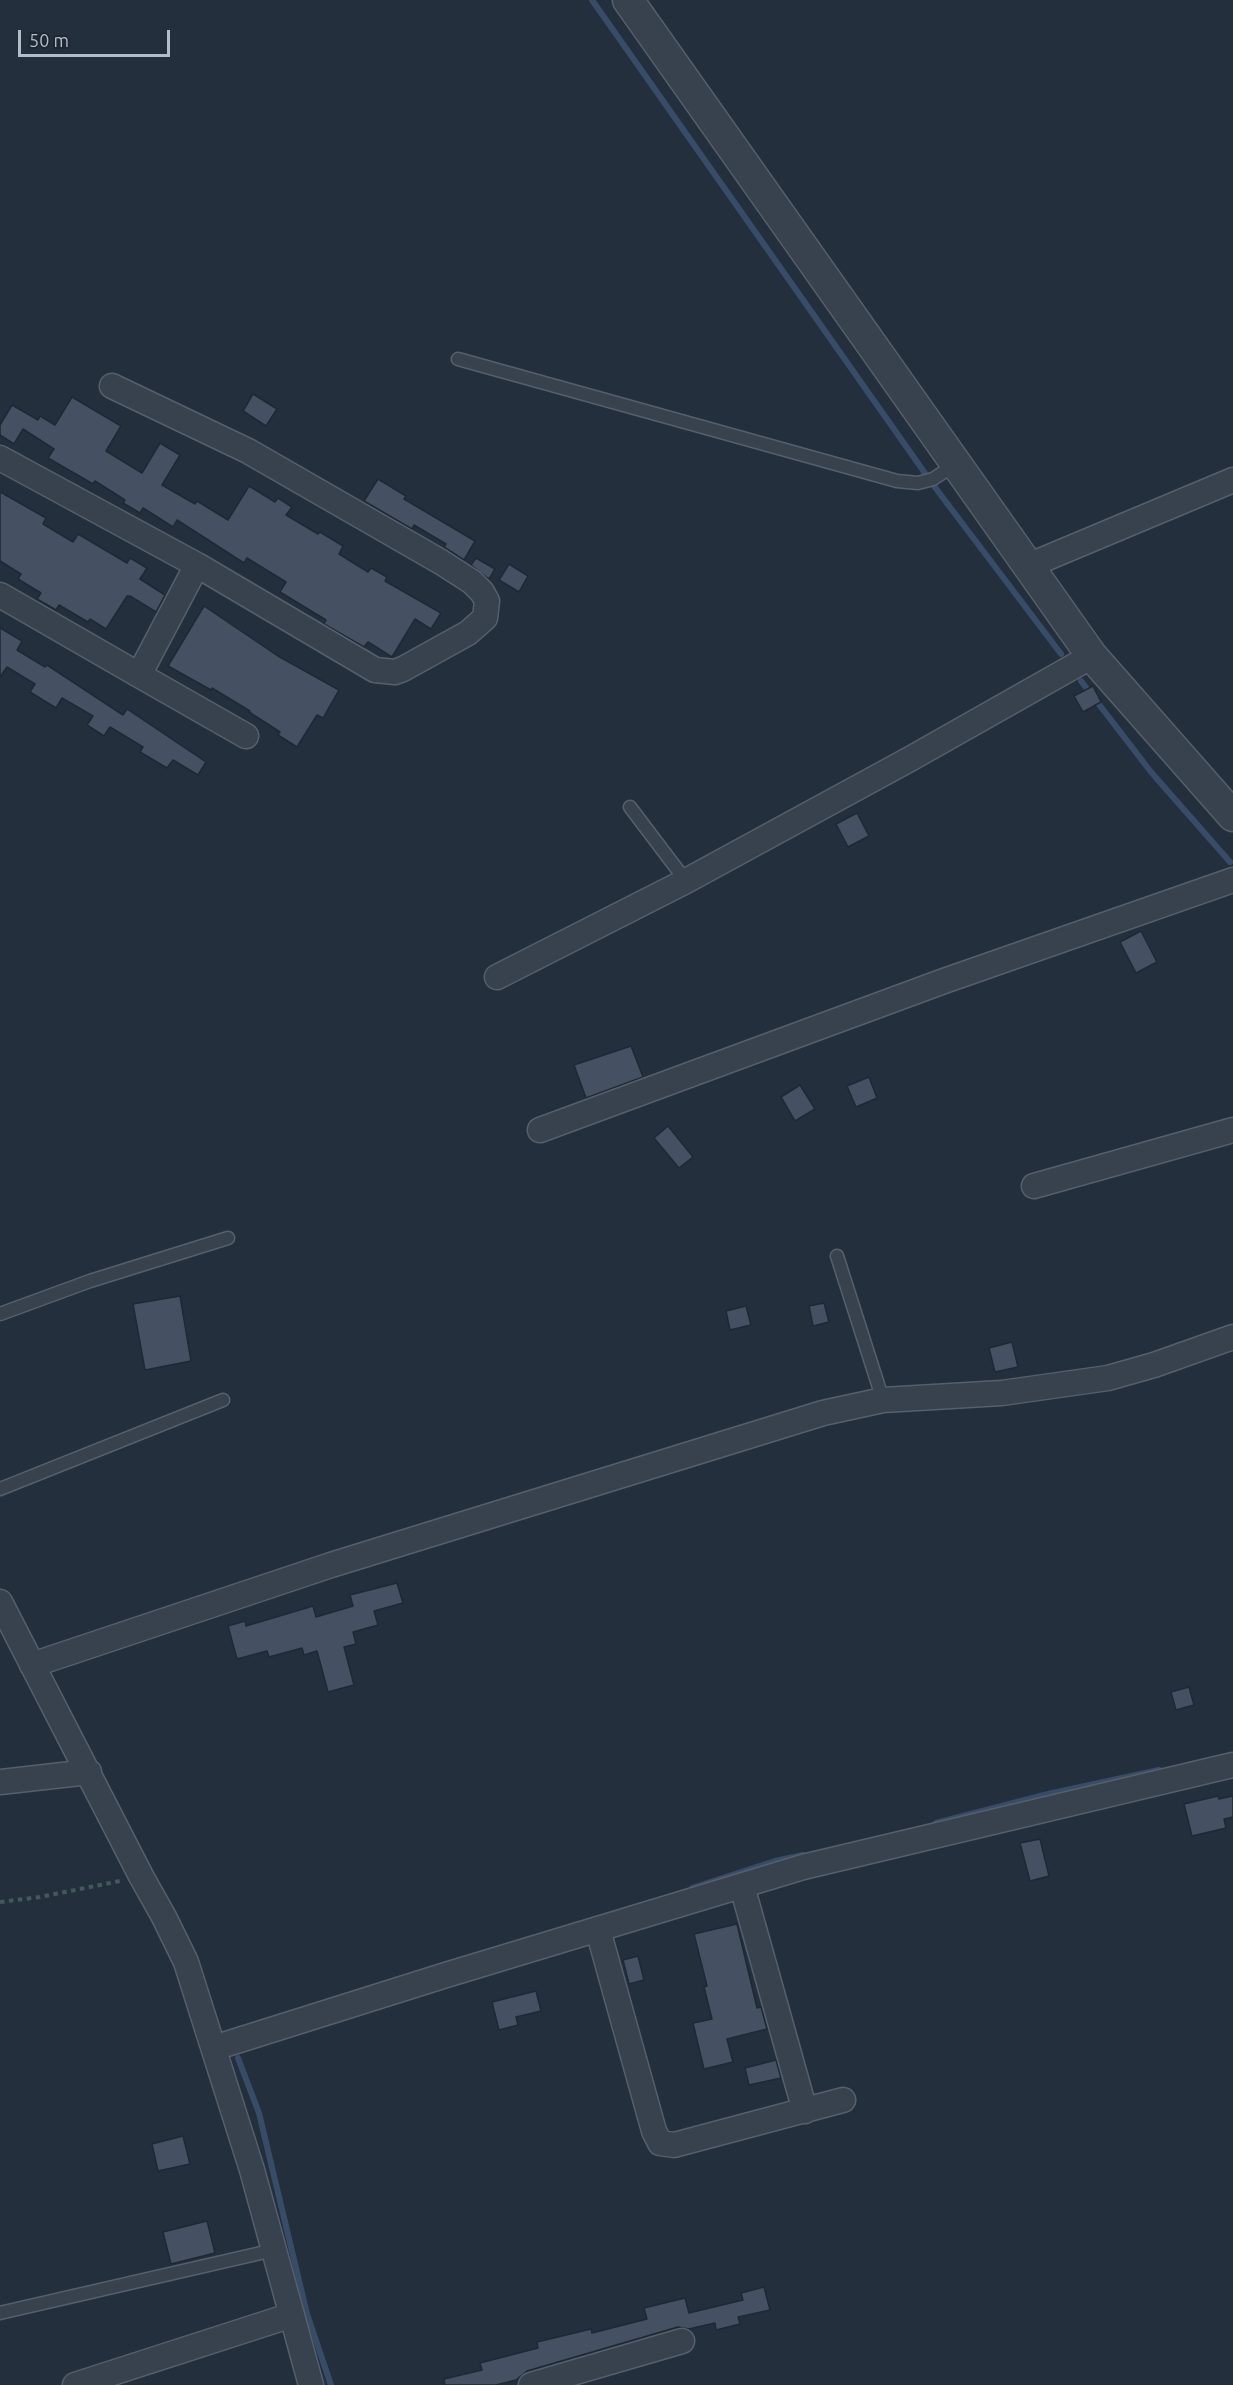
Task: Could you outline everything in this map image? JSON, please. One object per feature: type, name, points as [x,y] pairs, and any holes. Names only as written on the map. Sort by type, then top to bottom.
[{"type":"street","points":[[628,0],[944,472],[1028,566],[1075,666],[1227,802]]},
{"type":"street","points":[[0,458],[197,565],[375,670],[385,672],[403,669],[468,633],[485,618],[487,601],[482,592],[472,582],[441,562],[248,451],[112,386]]},
{"type":"street","points":[[1028,566],[1233,480]]},
{"type":"street","points":[[140,675],[197,565]]},
{"type":"street","points":[[0,595],[246,736]]},
{"type":"street","points":[[497,977],[686,882],[1075,666]]},
{"type":"street","points":[[540,1130],[944,981],[1230,881]]},
{"type":"street","points":[[1034,1186],[1233,1130]]},
{"type":"street","points":[[32,1665],[331,1565],[752,1433],[823,1413],[883,1400],[1002,1393],[1108,1378],[1154,1365],[1233,1337]]},
{"type":"street","points":[[1,1608],[89,1772],[186,1962],[274,2250],[311,2385]]},
{"type":"street","points":[[214,2048],[803,1867],[1233,1765]]},
{"type":"street","points":[[0,1782],[89,1772]]},
{"type":"street","points":[[742,1886],[805,2111]]},
{"type":"street","points":[[598,1930],[654,2131],[660,2143],[674,2145],[843,2100]]},
{"type":"street","points":[[75,2385],[292,2315]]},
{"type":"street","points":[[531,2385],[682,2341]]},
{"type":"lane","points":[[458,359],[897,481],[918,483],[944,472]]},
{"type":"lane","points":[[630,807],[686,882]]},
{"type":"lane","points":[[0,1314],[90,1281],[228,1238]]},
{"type":"lane","points":[[837,1256],[883,1400]]},
{"type":"lane","points":[[0,1489],[223,1400]]},
{"type":"lane","points":[[0,2313],[274,2250]]},
{"type":"path","points":[[0,1902],[40,1897],[141,1876]]},
{"type":"building","points":[[253,394],[277,409],[266,426],[243,411]]},
{"type":"building","points":[[72,397],[121,426],[106,451],[142,473],[160,443],[180,455],[162,485],[195,504],[197,501],[228,520],[249,486],[275,502],[278,498],[292,507],[286,515],[343,546],[339,554],[368,572],[371,568],[387,577],[385,581],[441,613],[431,629],[415,619],[392,657],[368,642],[364,647],[324,624],[326,620],[280,592],[286,582],[247,558],[244,563],[177,520],[173,527],[143,508],[140,513],[123,503],[125,500],[95,481],[93,484],[48,458],[54,449],[23,429],[14,444],[0,435],[0,425],[12,405],[38,420],[40,416],[55,425]]},
{"type":"building","points":[[378,479],[406,496],[404,499],[475,541],[464,560],[444,547],[446,544],[414,525],[412,529],[364,501]]},
{"type":"building","points":[[0,492],[46,518],[43,524],[73,542],[78,534],[127,563],[130,558],[147,568],[140,579],[165,595],[156,612],[127,596],[106,629],[90,619],[88,622],[59,605],[56,610],[37,599],[41,593],[18,579],[21,574],[0,561]]},
{"type":"building","points":[[476,558],[495,569],[489,579],[471,565]]},
{"type":"building","points":[[509,564],[528,576],[519,592],[499,580]]},
{"type":"building","points":[[204,606],[278,656],[339,690],[323,718],[317,715],[297,747],[278,735],[280,732],[250,711],[212,688],[211,690],[168,666]]},
{"type":"building","points":[[0,628],[22,641],[17,650],[45,667],[47,665],[123,715],[127,709],[206,762],[198,775],[173,760],[167,768],[140,752],[143,747],[110,727],[104,736],[87,725],[93,716],[62,698],[56,708],[30,692],[35,684],[7,667],[0,677]]},
{"type":"building","points":[[1093,686],[1101,702],[1083,712],[1074,696]]},
{"type":"building","points":[[857,813],[869,836],[848,847],[836,824]]},
{"type":"building","points":[[1141,931],[1157,962],[1136,973],[1120,942]]},
{"type":"building","points":[[631,1046],[643,1077],[586,1098],[574,1065]]},
{"type":"building","points":[[869,1077],[877,1098],[856,1107],[847,1086]]},
{"type":"building","points":[[800,1085],[815,1109],[795,1121],[781,1097]]},
{"type":"building","points":[[668,1126],[693,1157],[679,1168],[654,1138]]},
{"type":"building","points":[[180,1296],[191,1361],[145,1370],[133,1304]]},
{"type":"building","points":[[824,1303],[829,1322],[813,1326],[809,1306]]},
{"type":"building","points":[[746,1306],[751,1325],[730,1330],[726,1311]]},
{"type":"building","points":[[1012,1342],[1018,1367],[995,1372],[989,1348]]},
{"type":"building","points":[[397,1583],[403,1603],[374,1611],[378,1625],[353,1632],[356,1644],[344,1647],[354,1685],[328,1692],[317,1651],[304,1655],[302,1648],[269,1657],[267,1651],[237,1659],[228,1626],[245,1621],[246,1626],[313,1606],[316,1617],[353,1606],[350,1595]]},
{"type":"building","points":[[1189,1687],[1194,1705],[1176,1710],[1171,1692]]},
{"type":"building","points":[[1218,1796],[1219,1799],[1233,1796],[1233,1817],[1224,1819],[1226,1828],[1192,1836],[1184,1804]]},
{"type":"building","points":[[1040,1839],[1049,1876],[1030,1881],[1020,1843]]},
{"type":"building","points":[[737,1924],[757,2008],[761,2007],[767,2029],[727,2039],[733,2062],[704,2069],[693,2023],[712,2019],[704,1987],[707,1986],[694,1934]]},
{"type":"building","points":[[638,1956],[644,1980],[629,1984],[623,1960]]},
{"type":"building","points":[[536,1991],[541,2011],[516,2017],[518,2025],[499,2030],[492,2002]]},
{"type":"building","points":[[776,2060],[781,2078],[749,2085],[745,2068]]},
{"type":"building","points":[[183,2136],[190,2164],[158,2171],[152,2144]]},
{"type":"building","points":[[207,2221],[215,2253],[171,2264],[163,2232]]},
{"type":"building","points":[[764,2287],[770,2310],[738,2317],[740,2324],[716,2330],[715,2323],[689,2329],[678,2327],[527,2371],[516,2380],[496,2385],[445,2385],[444,2379],[482,2370],[480,2363],[538,2348],[537,2342],[591,2329],[592,2333],[647,2319],[644,2308],[685,2298],[689,2313],[743,2300],[741,2293]]},
{"type":"waterway","points":[[592,0],[934,486],[1061,654]]},
{"type":"waterway","points":[[1081,681],[1151,772],[1230,862]]},
{"type":"waterway","points":[[936,1823],[1048,1794],[1159,1770]]},
{"type":"waterway","points":[[692,1888],[775,1861],[803,1855]]},
{"type":"waterway","points":[[238,2058],[259,2113],[307,2314],[331,2385]]}]
